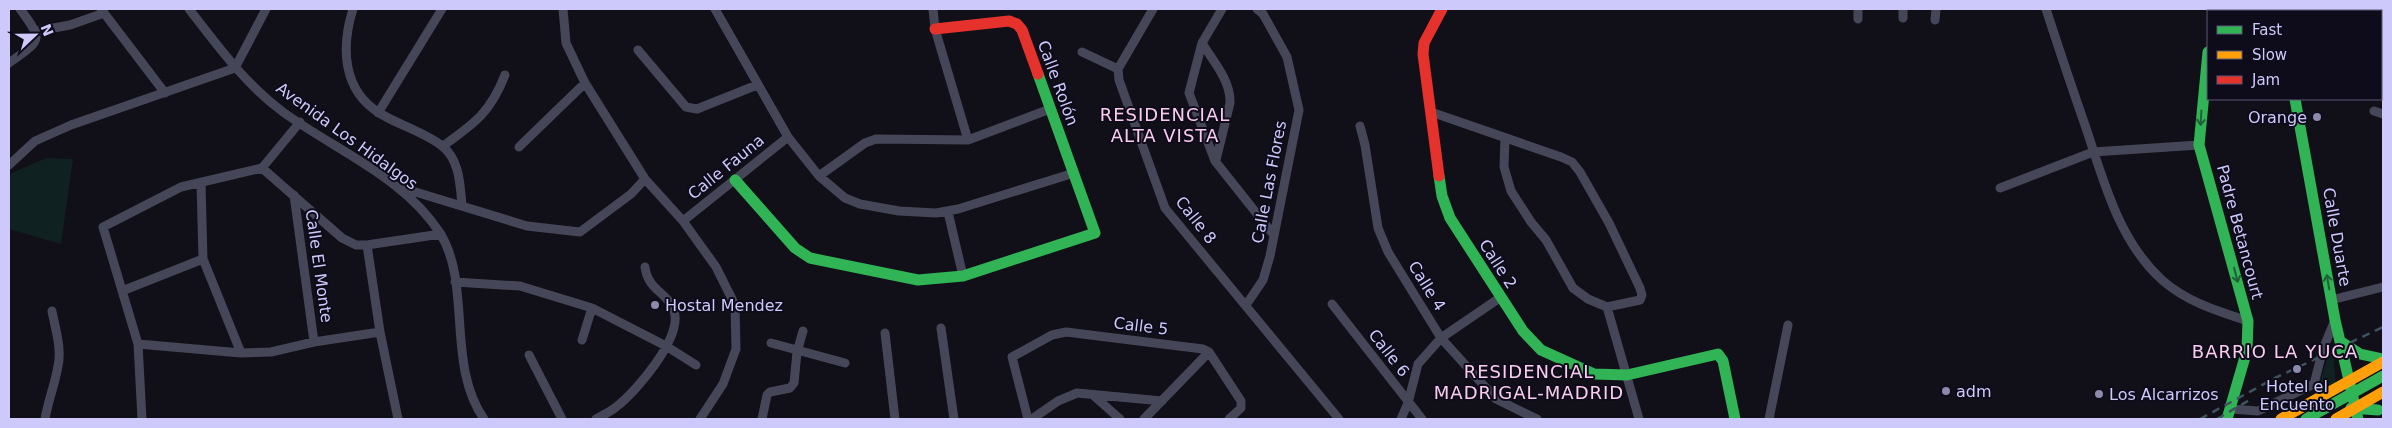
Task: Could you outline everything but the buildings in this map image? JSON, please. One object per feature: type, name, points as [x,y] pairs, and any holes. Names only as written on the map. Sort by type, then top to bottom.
[{"type":"main road","name":"Calle 2","points":[[1442,9],[1424,43],[1423,54],[1445,208],[1523,331],[1541,350],[1594,374],[1627,376],[1711,354],[1718,354],[1723,361],[1735,419]]},
{"type":"main road","name":"Calle Rolón","points":[[934,29],[1010,21],[1017,24],[1022,30],[1095,233],[1033,255],[963,276]]},
{"type":"main road","name":"Padre Betancourt","points":[[2207,64],[2200,145],[2248,321],[2247,350],[2229,414]]},
{"type":"main road","name":"Calle Duarte","points":[[2295,100],[2331,300],[2358,416]]},
{"type":"main road","points":[[735,180],[795,248],[810,258],[918,280],[963,276]]},
{"type":"main road","points":[[2340,341],[2356,354],[2366,358],[2383,360]]},
{"type":"main road","points":[[2281,419],[2383,360]]},
{"type":"main road","points":[[2306,419],[2383,376]]},
{"type":"main road","points":[[2327,393],[2337,419],[2383,392]]},
{"type":"main road","points":[[2327,393],[2358,416],[2381,408]]},
{"type":"street","points":[[20,9],[37,31]]},
{"type":"street","points":[[9,165],[35,141],[71,125],[235,68],[266,9]]},
{"type":"street","points":[[353,9],[345,57],[354,88],[378,113],[443,146],[459,171],[462,206]]},
{"type":"street","points":[[378,113],[442,9]]},
{"type":"street","points":[[563,9],[566,43],[585,83],[645,179],[683,221],[716,266],[735,305],[736,348],[723,384],[700,419]]},
{"type":"street","points":[[715,9],[788,137],[819,176],[845,198],[860,204],[899,211],[948,212],[1074,173]]},
{"type":"street","points":[[933,9],[934,29],[968,140]]},
{"type":"street","points":[[1082,52],[1118,69],[1153,9]]},
{"type":"street","points":[[1222,9],[1202,43],[1189,93],[1216,161],[1273,234]]},
{"type":"street","name":"Calle Las Flores","points":[[1246,305],[1263,280],[1299,110],[1287,57],[1263,14],[1257,9]]},
{"type":"street","points":[[1858,9],[1858,19]]},
{"type":"street","points":[[1935,20],[1936,9]]},
{"type":"street","points":[[2046,9],[2113,208],[2140,256],[2162,280],[2184,296],[2203,306],[2248,321]]},
{"type":"street","name":"Avenida Los Hidalgos","points":[[192,10],[235,68],[282,111],[397,187],[423,211],[441,234],[449,253],[455,282],[464,366],[470,391],[484,419]]},
{"type":"street","points":[[37,31],[70,25],[102,11],[165,93]]},
{"type":"street","points":[[9,63],[32,45],[37,31]]},
{"type":"street","points":[[1202,43],[1228,86],[1230,95],[1216,161]]},
{"type":"street","points":[[638,50],[686,107],[697,108],[757,85]]},
{"type":"street","name":"Calle 8","points":[[1118,69],[1119,80],[1165,208],[1339,419]]},
{"type":"street","points":[[443,146],[479,119],[496,96],[505,75]]},
{"type":"street","points":[[519,147],[585,83]]},
{"type":"street","points":[[819,176],[864,143],[876,139],[968,140],[1050,109]]},
{"type":"street","points":[[1431,112],[1561,157],[1572,162],[1580,172],[1609,223],[1642,295],[1640,300],[1608,307],[1588,298],[1574,288],[1546,240],[1531,222],[1512,191],[1504,167],[1505,138]]},
{"type":"street","points":[[142,419],[138,344],[103,227],[181,187],[262,168],[300,122]]},
{"type":"street","name":"Calle 4","points":[[1360,126],[1381,236],[1388,252],[1442,338],[1496,399],[1537,419]]},
{"type":"street","name":"Calle Fauna","points":[[683,221],[788,137]]},
{"type":"street","points":[[2000,188],[2094,152],[2200,145]]},
{"type":"street","points":[[262,168],[342,238],[356,246],[441,234]]},
{"type":"street","points":[[397,187],[528,226],[580,232],[631,194],[645,179]]},
{"type":"street","points":[[201,183],[203,259],[241,353]]},
{"type":"street","name":"Calle El Monte","points":[[294,195],[314,342]]},
{"type":"street","points":[[948,212],[963,276]]},
{"type":"street","points":[[367,245],[380,332],[398,419]]},
{"type":"street","points":[[122,291],[203,259]]},
{"type":"street","points":[[596,419],[616,407],[647,376],[666,346],[674,328],[674,311],[670,302],[649,281],[645,267]]},
{"type":"street","points":[[455,282],[520,286],[592,308],[666,346],[696,366]]},
{"type":"street","points":[[2331,300],[2383,287]]},
{"type":"street","points":[[1400,419],[1408,403],[1418,364],[1442,338],[1500,297]]},
{"type":"street","name":"Calle 6","points":[[1332,304],[1422,419]]},
{"type":"street","points":[[1608,307],[1639,419]]},
{"type":"street","points":[[582,340],[592,308]]},
{"type":"street","points":[[45,419],[49,396],[59,364],[58,343],[52,311]]},
{"type":"street","points":[[2314,384],[2323,348],[2335,320]]},
{"type":"street","points":[[1769,419],[1788,325]]},
{"type":"street","points":[[941,328],[954,419]]},
{"type":"street","points":[[762,419],[767,395],[770,392],[790,388],[794,383],[797,352],[803,331]]},
{"type":"street","points":[[138,344],[241,353],[271,352],[314,342],[380,332]]},
{"type":"street","name":"Calle 5","points":[[1028,419],[1012,357],[1052,335],[1066,332],[1203,349],[1209,352]]},
{"type":"street","points":[[885,333],[896,419]]},
{"type":"street","points":[[771,343],[797,352],[845,363]]},
{"type":"street","points":[[1144,419],[1209,352],[1242,405],[1229,419]]},
{"type":"street","points":[[529,355],[562,419]]},
{"type":"street","points":[[2314,384],[2327,393]]},
{"type":"street","points":[[2229,414],[2258,411],[2314,384]]},
{"type":"street","points":[[1032,419],[1067,396],[1077,393],[1162,401]]},
{"type":"street","points":[[1094,396],[1120,419]]},
{"type":"shaded area","points":[[46,158],[73,159],[61,244],[9,229],[9,178],[12,173]]},
{"type":"shaded area","points":[[2332,344],[2336,384],[2328,387],[2320,381]]},
{"type":"railway","points":[[2200,419],[2275,378],[2383,327]]},
{"type":"railway","points":[[2217,419],[2253,398]]},
{"type":"traffic: fast","points":[[2207,62],[2199,145],[2248,321],[2247,350],[2227,419]]},
{"type":"traffic: fast","points":[[735,180],[795,248],[810,258],[918,280],[963,276],[1095,233],[1038,74]]},
{"type":"traffic: fast","points":[[2295,100],[2335,320],[2358,419]]},
{"type":"traffic: fast","points":[[1439,176],[1442,196],[1450,218],[1523,331],[1541,350],[1594,374],[1627,375],[1718,354],[1723,361],[1735,419]]},
{"type":"traffic: fast","points":[[2340,341],[2360,354],[2383,359]]},
{"type":"traffic: fast","points":[[2306,419],[2383,376]]},
{"type":"traffic: fast","points":[[2351,408],[2378,410]]},
{"type":"traffic: slow","points":[[2281,419],[2383,362]]},
{"type":"traffic: slow","points":[[2336,419],[2383,392]]},
{"type":"traffic: jam","points":[[1439,176],[1423,54],[1424,43],[1442,9]]},
{"type":"traffic: jam","points":[[935,29],[1009,21],[1017,24],[1022,30],[1038,74]]},
{"type":"place","name":"Orange","points":[[2317,117]]},
{"type":"place","name":"Hostal Mendez","points":[[655,305]]},
{"type":"place","name":"Hotel el Encuento","points":[[2297,369]]},
{"type":"place","name":"adm","points":[[1946,391]]},
{"type":"place","name":"Los Alcarrizos","points":[[2099,394]]},
{"type":"district","name":"RESIDENCIAL ALTA VISTA","points":[[1165,124]]},
{"type":"district","name":"BARRIO LA YUCA","points":[[2275,351]]},
{"type":"district","name":"RESIDENCIAL MADRIGAL-MADRID","points":[[1529,381]]}]
